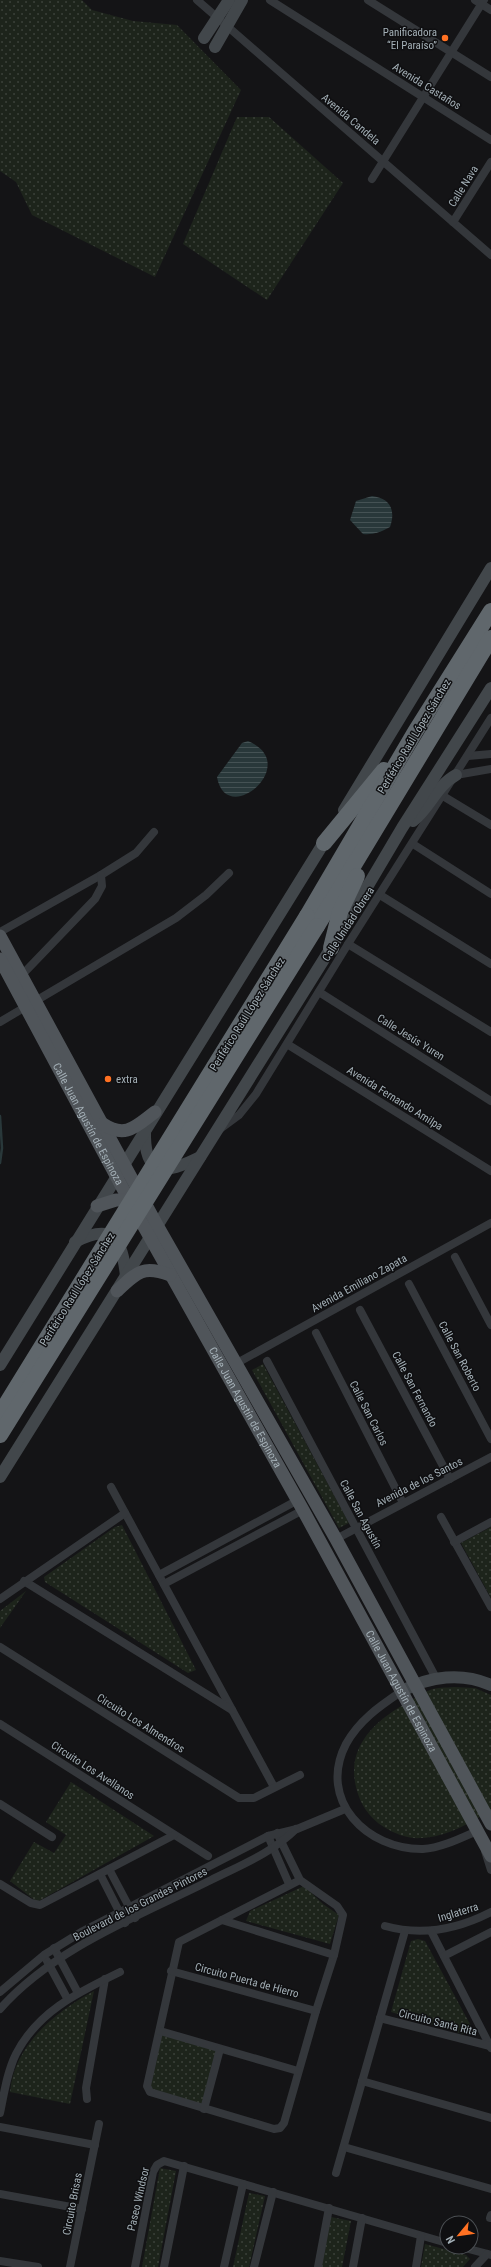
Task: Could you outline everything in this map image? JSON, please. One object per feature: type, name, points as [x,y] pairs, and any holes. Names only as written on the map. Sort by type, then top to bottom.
[{"type":"highway","name":"Periférico Raúl López Sánchez","points":[[0,1435],[312,921],[415,732],[491,611]]},
{"type":"highway","name":"Periférico Raúl López Sánchez","points":[[0,1414],[312,921],[393,798],[491,638]]},
{"type":"highway","points":[[324,843],[415,732]]},
{"type":"highway","points":[[331,948],[340,912],[393,798]]},
{"type":"main road","points":[[215,47],[229,0]]},
{"type":"main road","points":[[204,38],[222,23],[242,0]]},
{"type":"main road","points":[[0,1364],[145,1128],[324,843],[417,686],[491,568]]},
{"type":"main road","points":[[0,1477],[331,948],[402,828],[491,688]]},
{"type":"main road","points":[[402,828],[422,813],[444,782],[456,775]]},
{"type":"main road","name":"Calle Juan Agustín de Espinoza","points":[[0,936],[17,979],[129,1200],[300,1505],[491,1856]]},
{"type":"main road","name":"Calle Juan Agustín de Espinoza","points":[[0,959],[17,979]]},
{"type":"main road","name":"Calle Juan Agustín de Espinoza","points":[[30,1003],[103,1124],[157,1225],[237,1362],[336,1539],[491,1824]]},
{"type":"main road","points":[[103,1124],[112,1130],[122,1132],[135,1127],[155,1112]]},
{"type":"main road","points":[[145,1128],[147,1157],[156,1167],[173,1169],[200,1157]]},
{"type":"main road","points":[[97,1206],[116,1200],[129,1200]]},
{"type":"main road","points":[[75,1242],[96,1232],[102,1232],[114,1238],[123,1254],[126,1276]]},
{"type":"main road","points":[[117,1290],[131,1277],[143,1270],[155,1269],[170,1274]]},
{"type":"main road","points":[[215,1353],[237,1362],[235,1390]]},
{"type":"main road","points":[[402,1691],[436,1678],[452,1676],[470,1678],[491,1685]]},
{"type":"main road","points":[[480,1835],[491,1824]]},
{"type":"street","name":"Avenida Candela","points":[[197,0],[222,23],[384,160],[491,255]]},
{"type":"street","name":"Avenida Castaños","points":[[270,0],[491,140]]},
{"type":"street","points":[[368,0],[491,77]]},
{"type":"street","points":[[372,179],[451,52],[480,1],[491,10]]},
{"type":"street","name":"Calle Nava","points":[[453,222],[491,162]]},
{"type":"street","name":"Calle Unidad Obrera","points":[[215,1133],[239,1115],[249,1104],[491,718]]},
{"type":"street","points":[[468,756],[491,754]]},
{"type":"street","points":[[456,775],[491,769]]},
{"type":"street","points":[[443,796],[491,825]]},
{"type":"street","points":[[0,932],[101,876],[136,853],[154,832]]},
{"type":"street","points":[[413,844],[491,894]]},
{"type":"street","points":[[0,1022],[176,918],[206,895],[229,873]]},
{"type":"street","points":[[17,979],[95,899],[102,886],[101,876]]},
{"type":"street","points":[[380,895],[491,964]]},
{"type":"street","points":[[348,944],[491,1032]]},
{"type":"street","name":"Calle Jesús Yuren","points":[[319,992],[491,1101]]},
{"type":"street","name":"Avenida Fernando Amilpa","points":[[287,1044],[491,1171]]},
{"type":"street","name":"Avenida Emiliano Zapata","points":[[237,1362],[491,1223]]},
{"type":"street","points":[[455,1257],[491,1325]]},
{"type":"street","name":"Calle San Roberto","points":[[409,1284],[491,1439]]},
{"type":"street","name":"Calle San Fernando","points":[[360,1310],[450,1479]]},
{"type":"street","name":"Calle San Carlos","points":[[316,1333],[403,1503]]},
{"type":"street","name":"Calle San Agustín","points":[[267,1361],[436,1678]]},
{"type":"street","name":"Avenida de los Santos","points":[[336,1539],[491,1457]]},
{"type":"street","points":[[111,1487],[274,1788]]},
{"type":"street","points":[[159,1575],[300,1505]]},
{"type":"street","points":[[164,1584],[300,1505]]},
{"type":"street","points":[[0,1599],[24,1581],[125,1513]]},
{"type":"street","points":[[441,1517],[491,1607]]},
{"type":"street","points":[[454,1542],[491,1522]]},
{"type":"street","points":[[193,1558],[197,1566]]},
{"type":"street","points":[[24,1581],[232,1711]]},
{"type":"street","name":"Circuito Los Almendros","points":[[0,1647],[239,1798],[254,1798],[300,1775]]},
{"type":"street","points":[[402,1691],[366,1716],[346,1746],[339,1766],[338,1780],[345,1809],[358,1824],[372,1835],[388,1843],[406,1848],[424,1849],[480,1835],[491,1870]]},
{"type":"street","name":"Circuito Los Avellanos","points":[[0,1724],[208,1856]]},
{"type":"street","points":[[0,1804],[52,1837]]},
{"type":"street","name":"Boulevard de los Grandes Pintores","points":[[0,1992],[54,1948],[119,1912],[268,1836],[297,1829],[345,1809]]},
{"type":"street","name":"Boulevard de los Grandes Pintores","points":[[0,2009],[28,1981],[60,1958],[125,1923],[274,1849],[282,1844],[297,1829]]},
{"type":"street","points":[[277,1833],[300,1880],[337,1906],[343,1912],[334,1955],[298,2071],[284,2123],[280,2128],[274,2129],[204,2109],[148,2090],[171,1971],[179,1942],[300,1880]]},
{"type":"street","points":[[0,1884],[31,1903],[40,1905],[174,1835]]},
{"type":"street","points":[[268,1836],[290,1884]]},
{"type":"street","points":[[109,1869],[135,1918]]},
{"type":"street","points":[[100,1874],[125,1923]]},
{"type":"street","name":"Inglaterra","points":[[385,1926],[405,1930],[431,1931],[458,1925],[491,1912]]},
{"type":"street","points":[[222,1920],[334,1955]]},
{"type":"street","points":[[336,2173],[405,1930]]},
{"type":"street","points":[[431,1931],[491,2047]]},
{"type":"street","points":[[444,1956],[491,1932]]},
{"type":"street","points":[[54,1948],[78,1993]]},
{"type":"street","points":[[44,1955],[67,1998]]},
{"type":"street","name":"Circuito Puerta de Hierro","points":[[171,1971],[316,2011]]},
{"type":"street","points":[[0,2113],[7,2080],[16,2054],[30,2033],[46,2015],[67,1998],[120,1972]]},
{"type":"street","points":[[86,2099],[86,2088],[106,1979]]},
{"type":"street","name":"Circuito Santa Rita","points":[[380,2018],[491,2047]]},
{"type":"street","points":[[160,2031],[298,2071]]},
{"type":"street","points":[[204,2109],[220,2049]]},
{"type":"street","points":[[362,2081],[491,2118]]},
{"type":"street","name":"Circuito Brisas","points":[[70,2267],[99,2124]]},
{"type":"street","points":[[0,2127],[95,2145]]},
{"type":"street","points":[[344,2146],[491,2189]]},
{"type":"street","name":"Paseo Windsor","points":[[135,2267],[153,2172],[157,2164],[164,2161],[439,2241]]},
{"type":"street","points":[[164,2267],[184,2166]]},
{"type":"street","points":[[224,2267],[243,2184]]},
{"type":"street","points":[[254,2267],[273,2192]]},
{"type":"street","points":[[0,2194],[82,2209]]},
{"type":"street","points":[[318,2267],[329,2208]]},
{"type":"street","points":[[353,2267],[362,2218]]},
{"type":"street","points":[[416,2267],[421,2236]]},
{"type":"street","points":[[479,2252],[489,2255]]},
{"type":"street","points":[[475,2267],[489,2255]]},
{"type":"street","points":[[0,2261],[38,2267]]},
{"type":"shaded area","points":[[0,0],[82,0],[92,10],[133,21],[177,25],[241,90],[155,277],[32,215],[16,182],[0,171]]},
{"type":"shaded area","points":[[237,117],[269,117],[343,183],[267,300],[183,244]]},
{"type":"shaded area","points":[[372,496],[383,499],[387,502],[392,510],[392,521],[390,527],[374,534],[363,534],[350,520],[356,501]]},
{"type":"shaded area","points":[[248,741],[263,751],[268,764],[265,776],[256,787],[245,795],[233,797],[223,791],[217,777],[242,743]]},
{"type":"shaded area","points":[[263,1364],[349,1523],[339,1528],[252,1370]]},
{"type":"shaded area","points":[[122,1525],[196,1670],[188,1673],[45,1582],[44,1577],[115,1527]]},
{"type":"shaded area","points":[[491,1527],[491,1598],[461,1543]]},
{"type":"shaded area","points":[[26,1591],[0,1628],[0,1611]]},
{"type":"shaded area","points":[[454,1687],[475,1688],[491,1695],[491,1811],[458,1829],[440,1835],[416,1838],[397,1834],[384,1827],[374,1819],[363,1805],[356,1787],[354,1772],[355,1759],[366,1736],[385,1717],[396,1709],[430,1690]]},
{"type":"shaded area","points":[[71,1782],[154,1836],[37,1902],[10,1881],[34,1842],[54,1853],[66,1835],[46,1822]]},
{"type":"shaded area","points":[[304,1886],[323,1904],[339,1915],[330,1944],[246,1921],[250,1911]]},
{"type":"shaded area","points":[[418,1939],[425,1941],[471,2026],[463,2034],[391,2012],[411,1941]]},
{"type":"shaded area","points":[[94,1991],[70,2104],[10,2092],[13,2075],[19,2059],[28,2045],[51,2020],[79,1999]]},
{"type":"shaded area","points":[[162,2034],[217,2050],[203,2108],[149,2089]]},
{"type":"shaded area","points":[[160,2168],[176,2171],[158,2267],[142,2267]]},
{"type":"shaded area","points":[[249,2193],[265,2196],[249,2267],[233,2267]]},
{"type":"shaded area","points":[[331,2217],[351,2221],[342,2267],[321,2267]]},
{"type":"shaded area","points":[[425,2244],[439,2248],[439,2255],[466,2255],[470,2259],[463,2267],[421,2267]]},
{"type":"waterway","points":[[0,1116],[2,1148],[0,1163]]},
{"type":"place","name":"Panificadora “El Paraíso”","points":[[445,38]]},
{"type":"place","name":"extra","points":[[108,1079]]}]
